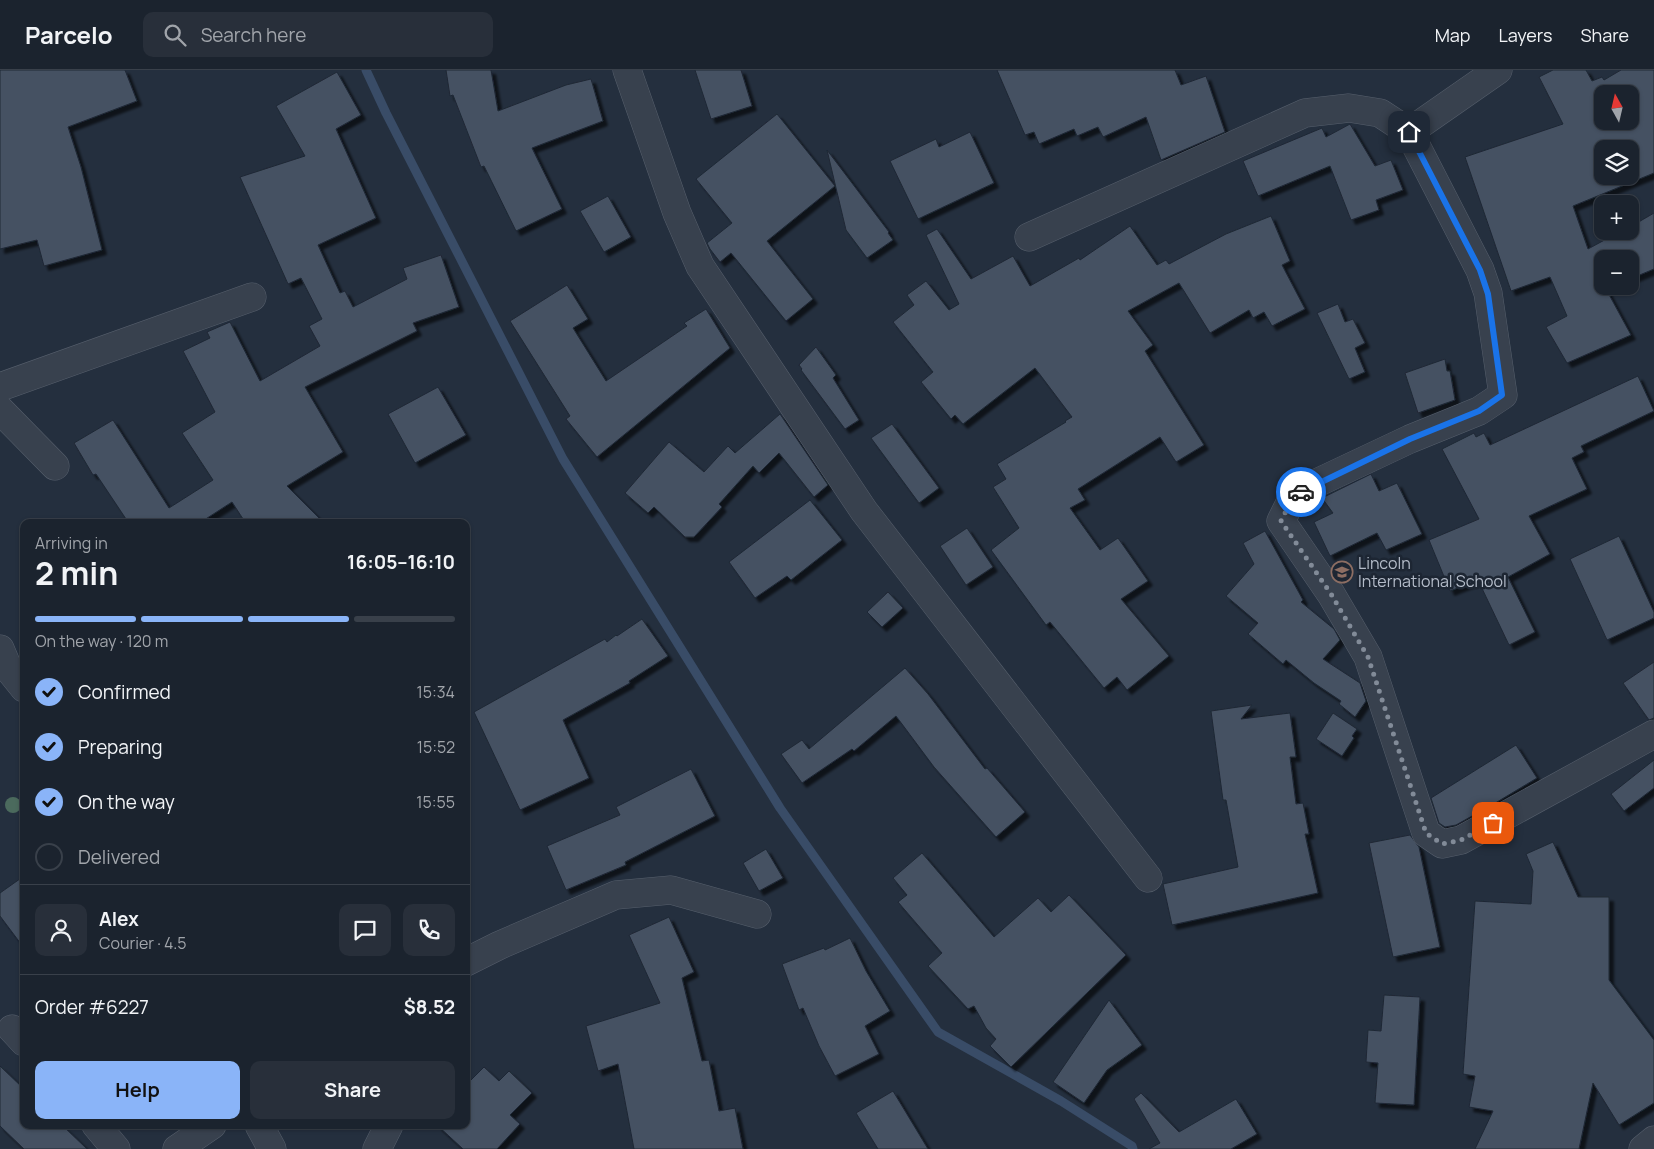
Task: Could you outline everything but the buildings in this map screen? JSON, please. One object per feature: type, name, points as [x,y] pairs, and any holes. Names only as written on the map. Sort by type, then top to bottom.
[{"type":"street","points":[[627,70],[678,214],[700,266],[864,511],[1148,878]]},
{"type":"street","points":[[1409,132],[1498,70]]},
{"type":"street","points":[[1029,237],[1305,114],[1349,108],[1357,109],[1380,113],[1409,132],[1480,270],[1488,294],[1502,395],[1479,411],[1410,439],[1306,488],[1293,497],[1281,521],[1331,594],[1368,657],[1426,833],[1442,844],[1461,840],[1654,734]]},
{"type":"street","points":[[0,387],[252,297]]},
{"type":"street","points":[[0,410],[55,466]]},
{"type":"street","points":[[0,649],[8,668],[20,683]]},
{"type":"street","points":[[470,960],[500,945],[616,895],[671,890],[757,914]]},
{"type":"street","points":[[99,1129],[116,1149]]},
{"type":"street","points":[[177,1149],[206,1129]]},
{"type":"street","points":[[262,1129],[272,1149]]},
{"type":"street","points":[[377,1149],[387,1129]]},
{"type":"street","points":[[1643,1149],[1654,1140]]},
{"type":"waterway","points":[[366,70],[386,113],[563,459],[780,808],[938,1032],[1061,1101],[1132,1146],[1133,1149]]},
{"type":"way so far","points":[[1301,492],[1293,497],[1281,521],[1331,594],[1368,657],[1426,833],[1442,844],[1461,840],[1493,823]]},
{"type":"place","name":"Lincoln International School","points":[[1342,572]]},
{"type":"route","points":[[1301,492],[1410,439],[1479,411],[1502,395],[1494,325],[1488,294],[1480,270],[1409,132]]}]
